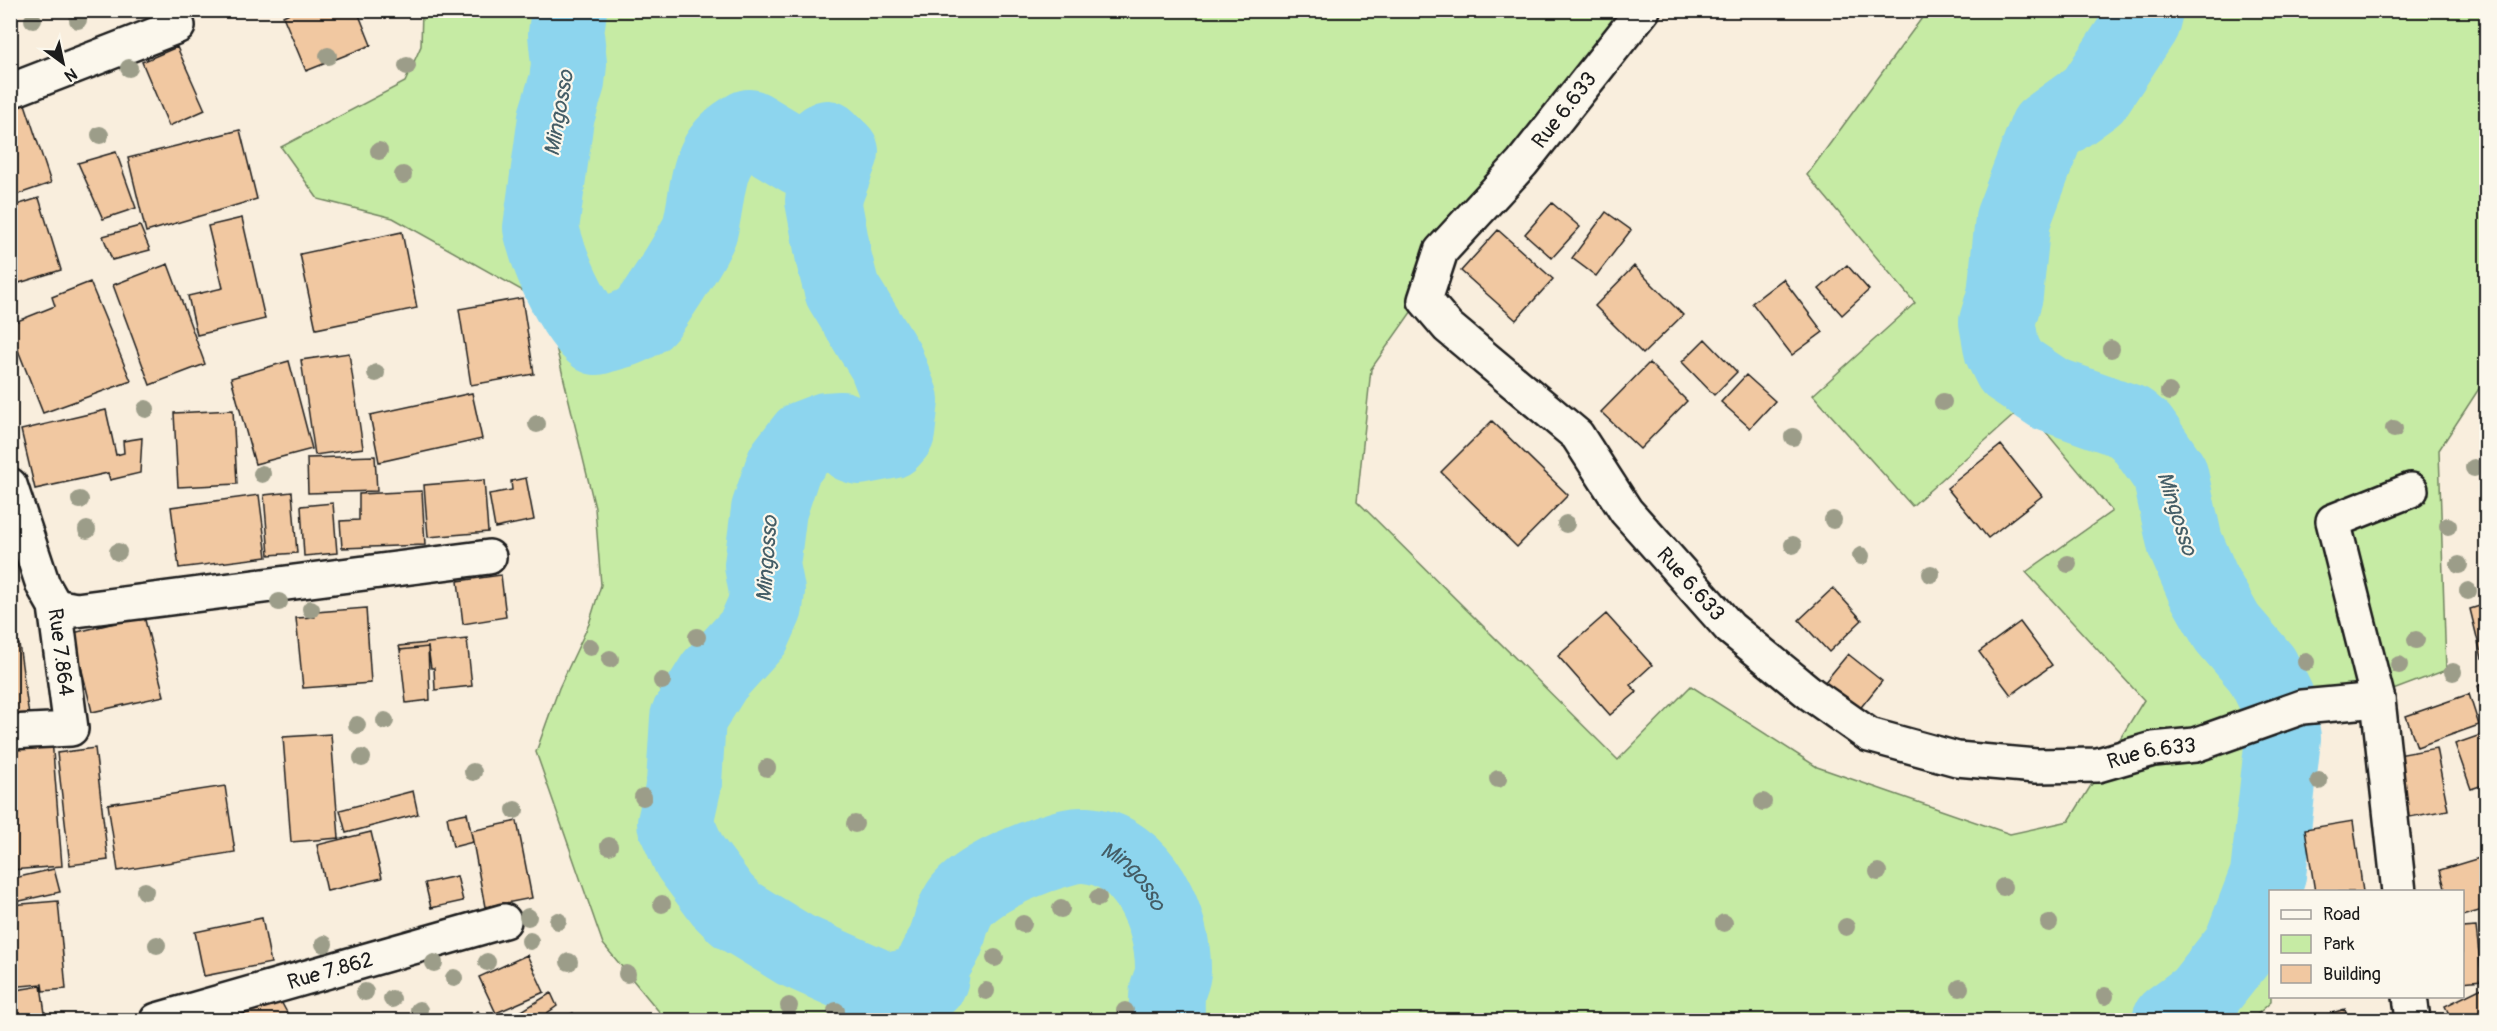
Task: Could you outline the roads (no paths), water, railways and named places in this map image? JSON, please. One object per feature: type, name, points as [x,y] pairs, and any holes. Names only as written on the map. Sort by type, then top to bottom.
[{"type":"street","name":"Rue 6.633","points":[[1643,10],[1522,163],[1441,251],[1425,300],[1448,327],[1577,435],[1626,511],[1730,628],[1811,694],[1869,735],[1957,759],[2036,766],[2098,765],[2153,749],[2195,745],[2302,707],[2378,700]]},
{"type":"street","points":[[10,91],[178,26]]},
{"type":"street","name":"Rue 7.864","points":[[10,484],[43,585],[55,606],[71,729],[10,732]]},
{"type":"street","points":[[2399,890],[2378,700],[2333,521],[2411,490]]},
{"type":"street","points":[[55,606],[76,610],[489,557]]},
{"type":"street","name":"Rue 7.862","points":[[157,1020],[504,921]]},
{"type":"street","points":[[2410,998],[2413,1020]]},
{"type":"waterway","name":"Mingosso","points":[[569,10],[566,34],[569,64],[567,82],[556,118],[541,228],[562,287],[588,328],[597,337],[633,325],[649,312],[697,236],[711,170],[723,147],[734,137],[749,127],[801,158],[827,138],[841,152],[823,200],[842,290],[886,362],[901,400],[897,433],[890,441],[859,447],[853,445],[841,429],[826,430],[805,438],[784,465],[769,510],[762,565],[767,591],[765,607],[754,632],[714,676],[688,718],[684,783],[675,823],[690,857],[722,900],[736,914],[795,950],[887,991],[928,983],[934,962],[946,942],[956,909],[962,900],[978,886],[1021,863],[1063,848],[1085,845],[1105,849],[1123,859],[1139,873],[1161,910],[1172,951],[1173,971],[1167,993],[1167,1020]]},
{"type":"waterway","name":"Mingosso","points":[[2145,10],[2142,22],[2094,95],[2047,129],[2013,219],[2005,295],[1997,322],[2002,350],[2011,368],[2050,394],[2129,422],[2141,432],[2170,474],[2185,543],[2204,587],[2227,628],[2262,669],[2277,700],[2283,738],[2268,875],[2241,946],[2200,998],[2170,1020]]}]
